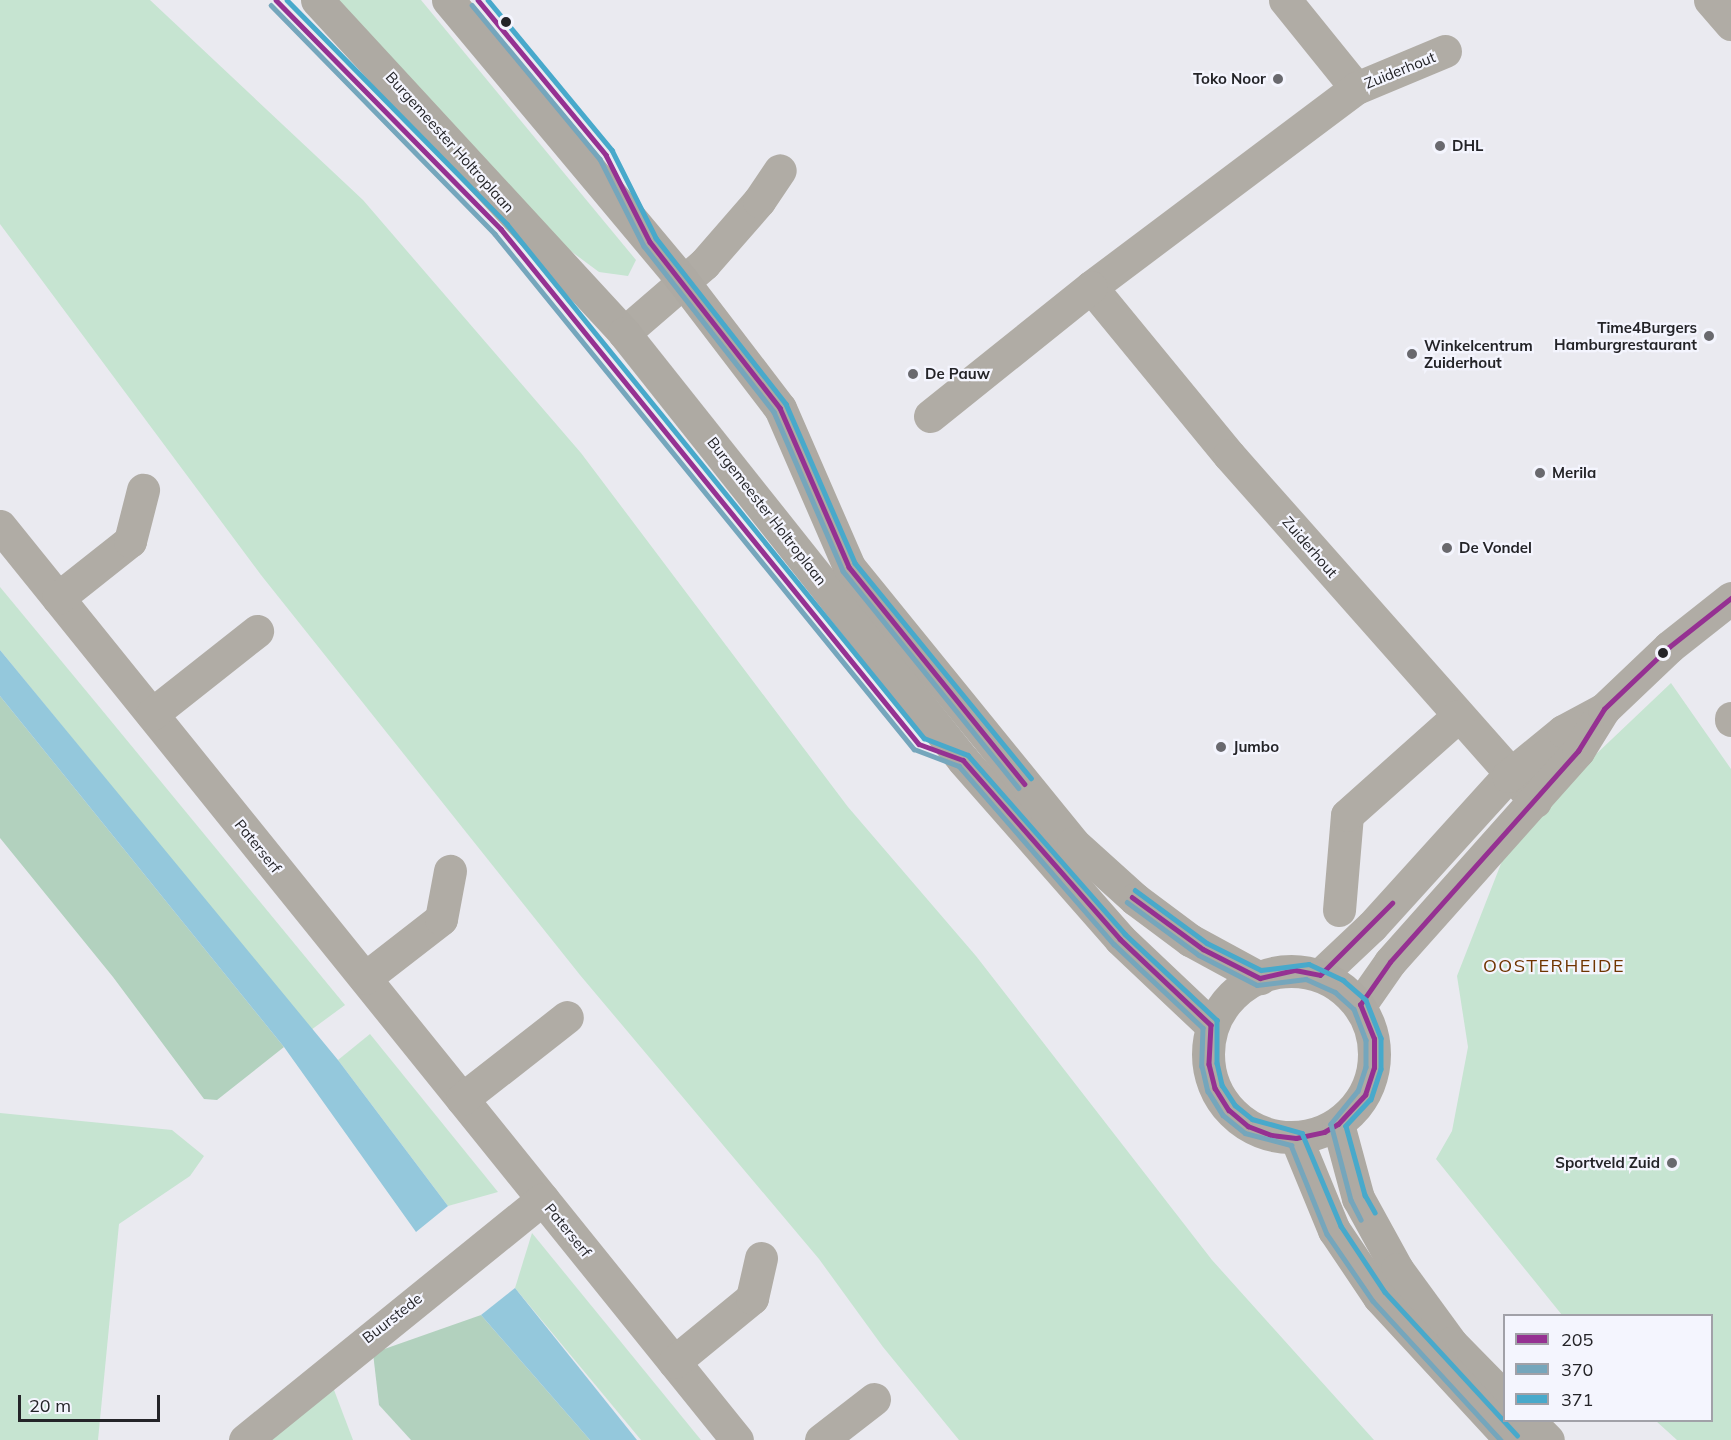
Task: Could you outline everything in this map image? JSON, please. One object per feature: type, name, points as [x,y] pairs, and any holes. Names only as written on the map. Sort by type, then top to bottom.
[{"type":"street","name":"Burgemeester Holtroplaan","points":[[317,0],[624,333],[963,760],[1120,939],[1211,1026]]},
{"type":"street","name":"Burgemeester Holtroplaan","points":[[448,0],[682,280],[780,408],[849,567],[1073,843],[1135,899],[1190,940],[1260,978]]},
{"type":"street","name":"Zuiderhout","points":[[1285,0],[1356,88]]},
{"type":"street","points":[[1710,0],[1731,24]]},
{"type":"street","name":"Zuiderhout","points":[[930,416],[1091,287],[1356,88],[1445,51]]},
{"type":"street","points":[[624,333],[682,280],[704,264],[759,201],[780,170]]},
{"type":"street","name":"Zuiderhout","points":[[1091,287],[1229,455],[1508,776],[1535,801]]},
{"type":"street","points":[[58,598],[130,541],[143,489]]},
{"type":"street","name":"Paterserf","points":[[0,525],[737,1440]]},
{"type":"street","points":[[1360,1005],[1395,956],[1578,751],[1604,709],[1669,647],[1731,598]]},
{"type":"street","points":[[152,714],[257,631]]},
{"type":"street","points":[[1320,975],[1372,926],[1508,776],[1563,731],[1604,709]]},
{"type":"street","points":[[1339,910],[1347,815],[1458,716]]},
{"type":"street","points":[[365,978],[441,919],[450,871]]},
{"type":"street","points":[[1295,970],[1320,975],[1360,1005],[1374,1039],[1374,1068],[1365,1095],[1338,1124],[1324,1132],[1296,1138],[1271,1136],[1248,1126],[1229,1110],[1215,1088],[1209,1064],[1211,1026],[1230,997],[1260,978],[1295,970]]},
{"type":"street","points":[[462,1099],[567,1017]]},
{"type":"street","points":[[1338,1124],[1359,1198],[1398,1269],[1451,1343],[1503,1396]]},
{"type":"street","points":[[1296,1138],[1334,1230],[1379,1297],[1511,1440]]},
{"type":"street","name":"Buurstede","points":[[244,1440],[543,1199]]},
{"type":"street","points":[[674,1362],[752,1298],[761,1258]]},
{"type":"street","points":[[821,1440],[874,1399]]},
{"type":"street","points":[[1530,1422],[1548,1440]]},
{"type":"green space","points":[[0,0],[150,0],[363,200],[581,453],[848,807],[976,956],[1212,1260],[1374,1440],[959,1440],[883,1347],[819,1259],[580,975],[261,575],[0,224]]},
{"type":"green space","points":[[337,0],[421,0],[636,260],[628,276],[599,272],[568,249]]},
{"type":"green space","points":[[0,587],[345,1005],[311,1030],[0,650]]},
{"type":"green space","points":[[1671,683],[1731,769],[1731,1440],[1677,1440],[1657,1422],[1713,1422],[1713,1314],[1561,1314],[1436,1159],[1452,1131],[1468,1047],[1457,976],[1513,833]]},
{"type":"green space","points":[[0,696],[284,1047],[217,1100],[204,1099],[113,977],[0,838]]},
{"type":"green space","points":[[370,1034],[498,1192],[448,1206],[338,1060]]},
{"type":"green space","points":[[0,1113],[172,1130],[204,1156],[190,1176],[119,1224],[98,1440],[0,1440]]},
{"type":"green space","points":[[532,1233],[701,1440],[641,1440],[515,1288]]},
{"type":"green space","points":[[481,1315],[590,1440],[411,1440],[379,1405],[373,1353]]},
{"type":"green space","points":[[331,1382],[353,1440],[264,1440]]},
{"type":"water","points":[[0,650],[338,1060],[448,1206],[416,1232],[284,1047],[0,696]]},
{"type":"water","points":[[515,1288],[637,1440],[590,1440],[481,1315]]},
{"type":"transit line","name":"205","points":[[276,0],[501,229],[919,744],[963,760],[1120,939],[1211,1025],[1209,1064],[1215,1088],[1229,1110],[1248,1126],[1271,1135],[1296,1138],[1324,1132],[1338,1124],[1365,1095],[1374,1068],[1374,1039],[1360,1005],[1390,962],[1578,751],[1604,709],[1669,647],[1731,598]]},
{"type":"transit line","name":"371","points":[[287,0],[507,224],[924,738],[968,755],[1125,934],[1217,1020],[1217,1063],[1222,1085],[1235,1105],[1252,1119],[1302,1133],[1341,1226],[1385,1292],[1503,1420]]},
{"type":"transit line","name":"205","points":[[478,0],[606,155],[650,242],[780,408],[849,567],[1025,784]]},
{"type":"transit line","name":"371","points":[[488,0],[612,150],[656,238],[786,404],[855,563],[1031,778]]},
{"type":"transit line","name":"370","points":[[271,5],[495,234],[914,749],[959,766],[1114,944],[1203,1028],[1202,1066],[1208,1091],[1223,1115],[1245,1133],[1291,1145],[1327,1234],[1373,1301],[1501,1440]]},
{"type":"transit line","name":"370","points":[[472,5],[600,159],[644,246],[774,412],[843,571],[1019,788]]},
{"type":"transit line","name":"371","points":[[1135,890],[1207,943],[1261,970],[1309,964],[1343,980],[1366,1000],[1381,1038],[1381,1069],[1371,1099],[1346,1126],[1365,1195],[1375,1212]]},
{"type":"transit line","name":"205","points":[[1132,897],[1203,949],[1260,978],[1295,970],[1320,975],[1392,903]]},
{"type":"transit line","name":"370","points":[[1127,902],[1199,955],[1257,985],[1306,979],[1335,992],[1354,1009],[1366,1040],[1366,1067],[1358,1091],[1331,1124],[1351,1200],[1361,1220]]},
{"type":"transit line","name":"371","points":[[1505,1422],[1517,1435]]},
{"type":"place","name":"Toko Noor","points":[[1278,79]]},
{"type":"place","name":"DHL","points":[[1440,146]]},
{"type":"place","name":"Time4Burgers Hamburgrestaurant","points":[[1709,336]]},
{"type":"place","name":"Winkelcentrum Zuiderhout","points":[[1412,354]]},
{"type":"place","name":"De Pauw","points":[[913,374]]},
{"type":"place","name":"Merila","points":[[1540,473]]},
{"type":"place","name":"De Vondel","points":[[1447,548]]},
{"type":"place","name":"Jumbo","points":[[1221,747]]},
{"type":"place","name":"Sportveld Zuid","points":[[1672,1163]]},
{"type":"district","name":"OOSTERHEIDE","points":[[1554,966]]}]
